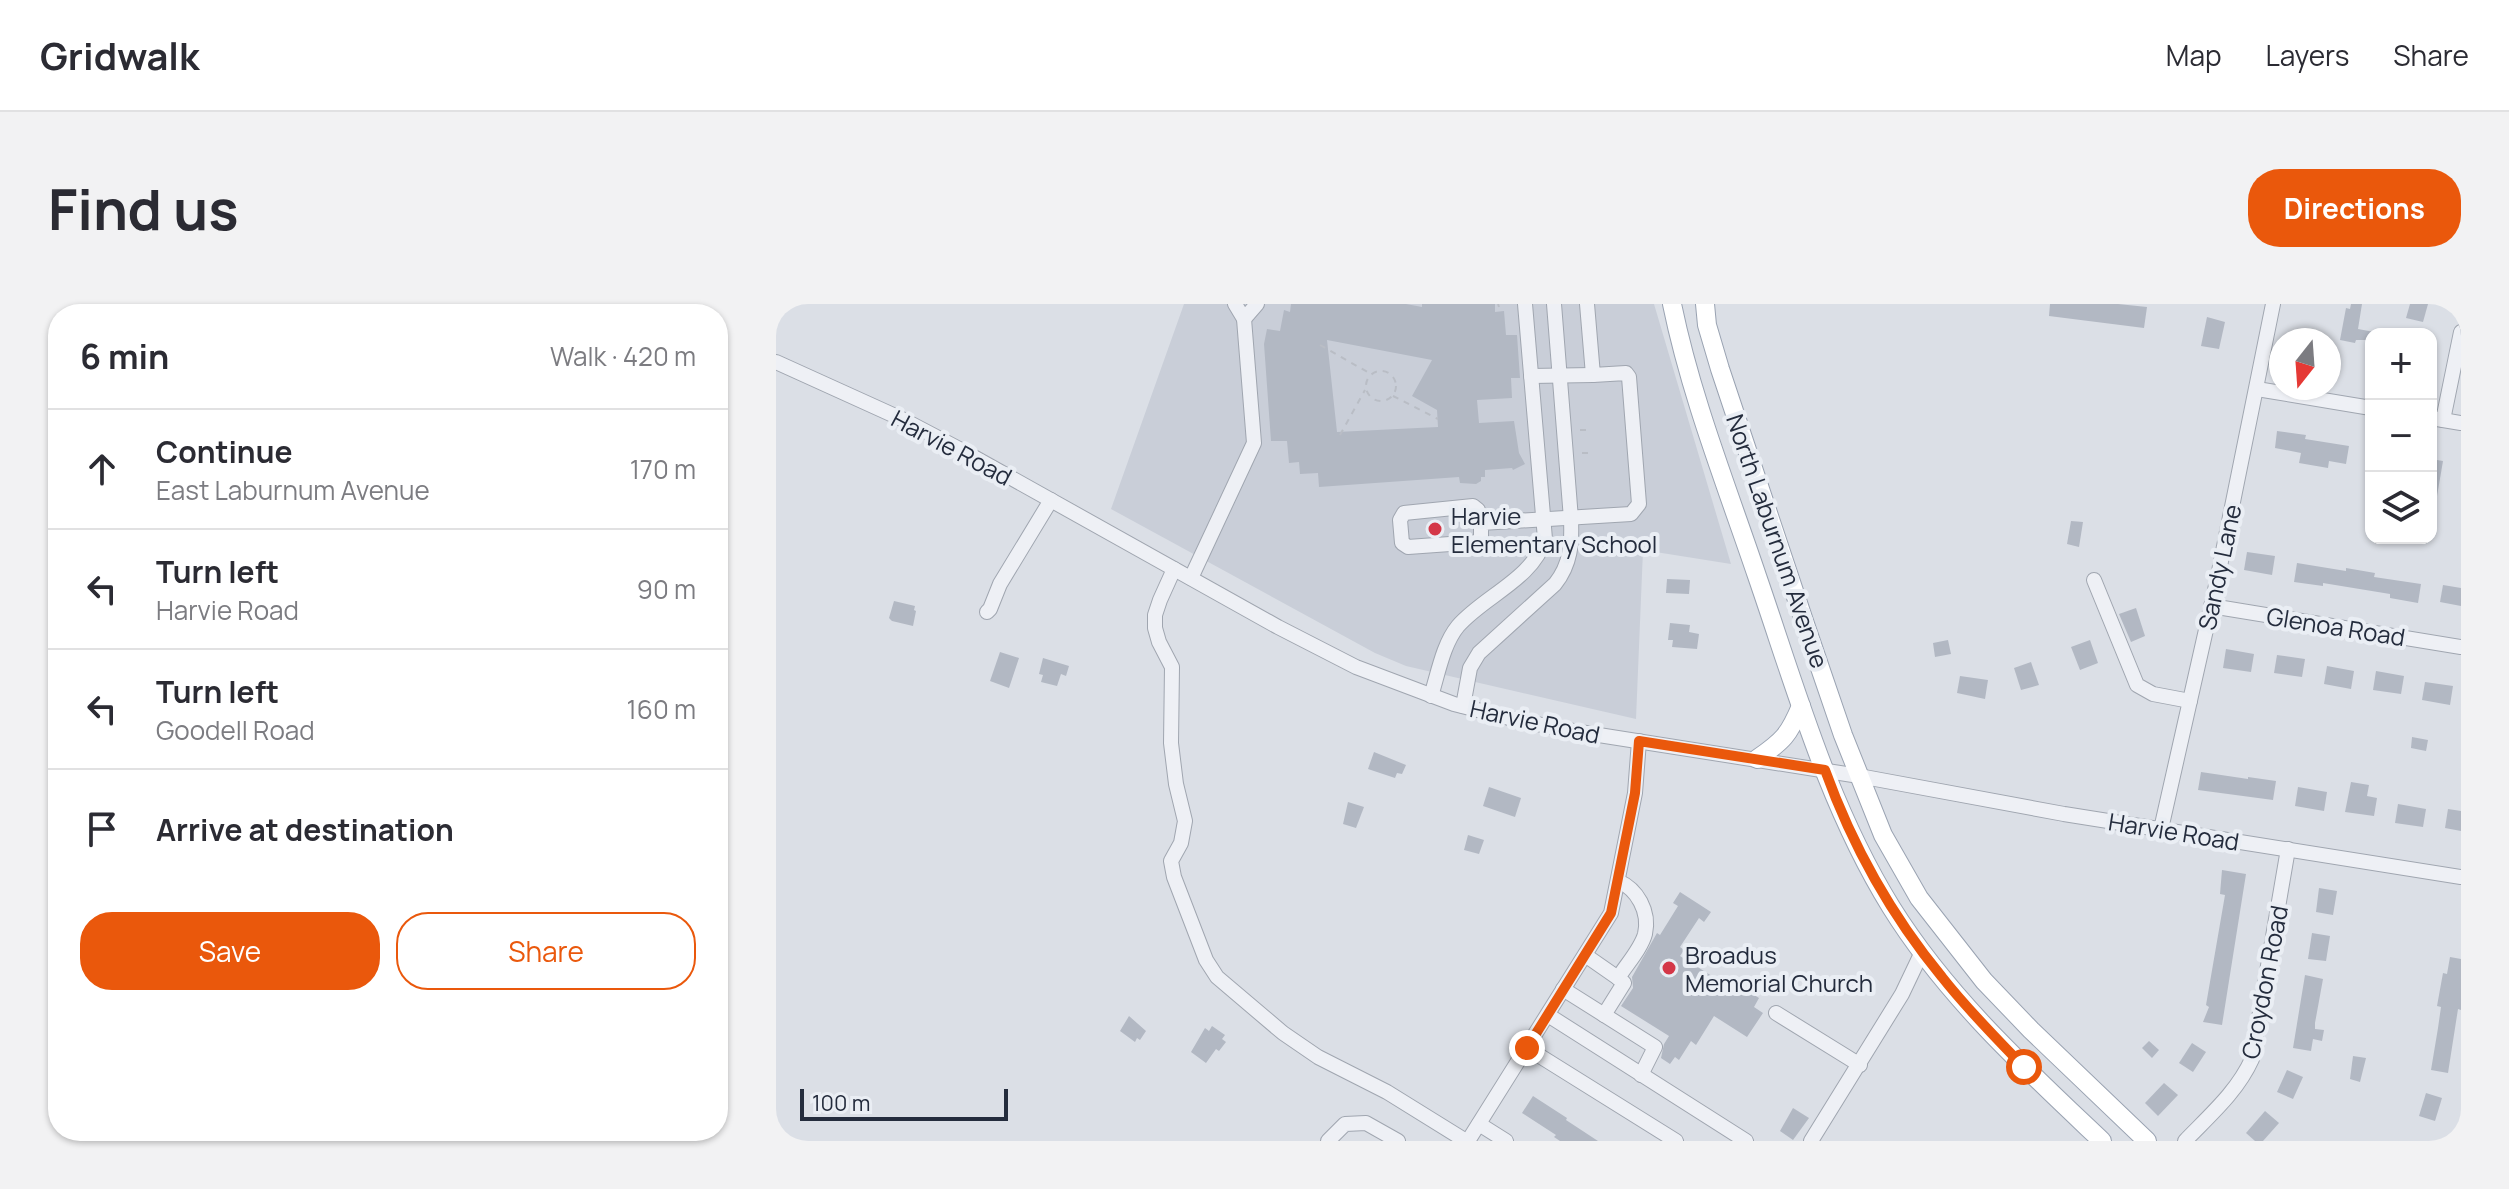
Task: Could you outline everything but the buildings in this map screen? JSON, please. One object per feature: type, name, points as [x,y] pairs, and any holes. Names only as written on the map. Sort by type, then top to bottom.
[{"type":"main road","name":"North Laburnum Avenue","points":[[1672,304],[1702,411],[1801,706],[1839,810],[1866,864],[1922,952],[1968,1008],[2024,1067],[2102,1141]]},
{"type":"main road","name":"North Laburnum Avenue","points":[[1705,304],[1707,325],[1720,369],[1805,624],[1883,835],[1919,898],[1984,981],[2147,1141]]},
{"type":"main road","points":[[1757,759],[1781,743],[1801,706]]},
{"type":"street","points":[[1191,578],[1254,443],[1244,319],[1235,304]]},
{"type":"street","points":[[1244,319],[1257,304]]},
{"type":"street","points":[[1431,696],[1457,627],[1530,565],[1541,553],[1545,539],[1525,304]]},
{"type":"street","points":[[1463,706],[1470,668],[1479,653],[1538,602],[1563,574],[1572,544],[1554,304]]},
{"type":"street","points":[[1587,304],[1593,375]]},
{"type":"street","name":"Sandy Lane","points":[[2161,829],[2273,304]]},
{"type":"street","points":[[2461,332],[2437,419],[2461,423]]},
{"type":"street","name":"Harvie Road","points":[[776,362],[904,420],[1356,667],[1463,706],[1517,720],[1639,741],[2461,877]]},
{"type":"street","points":[[1481,523],[1631,514],[1639,504],[1629,377],[1626,373],[1531,376]]},
{"type":"street","points":[[2257,389],[2365,407]]},
{"type":"street","points":[[987,612],[1000,584],[1051,500]]},
{"type":"street","points":[[1473,506],[1478,510],[1481,523],[1478,542],[1408,547],[1402,543],[1400,520],[1404,513],[1473,506]]},
{"type":"street","points":[[1174,569],[1155,615],[1159,642],[1172,667],[1171,743],[1185,821],[1181,843],[1171,861],[1174,877],[1206,960],[1217,977],[1283,1033],[1318,1057],[1387,1092],[1467,1141],[1611,913],[1635,793],[1639,741]]},
{"type":"street","points":[[2094,580],[2137,685],[2153,694],[2190,701]]},
{"type":"street","name":"Glenoa Road","points":[[2211,606],[2461,647]]},
{"type":"street","name":"Croydon Road","points":[[2185,1141],[2232,1092],[2252,1059],[2288,849]]},
{"type":"street","points":[[1618,881],[1638,895],[1645,931],[1618,978]]},
{"type":"street","points":[[1811,1141],[1902,994],[1922,952]]},
{"type":"street","points":[[1585,955],[1624,983],[1604,1015]]},
{"type":"street","points":[[1563,989],[1655,1047],[1641,1075]]},
{"type":"street","points":[[1776,1013],[1860,1065]]},
{"type":"street","points":[[1548,1015],[1746,1141]]},
{"type":"street","points":[[1527,1048],[1676,1141]]},
{"type":"street","points":[[1328,1141],[1345,1124],[1366,1123],[1398,1141]]},
{"type":"street","points":[[1479,1124],[1506,1141]]},
{"type":"path","points":[[1320,345],[1371,374]]},
{"type":"path","points":[[1380,370],[1390,373],[1396,386],[1392,396],[1379,401],[1370,396],[1366,389],[1365,382],[1371,374],[1380,370]]},
{"type":"path","points":[[1340,435],[1366,389]]},
{"type":"path","points":[[1392,396],[1438,419]]},
{"type":"path","points":[[1575,431],[1587,430]]},
{"type":"path","points":[[1577,454],[1589,453]]},
{"type":"shaded area","name":"Harvie Elementary School","points":[[1184,304],[1654,304],[1731,564],[1643,550],[1636,719],[1406,666],[1375,653],[1111,509]]},
{"type":"place","name":"Harvie Elementary School","points":[[1435,529]]},
{"type":"place","name":"Broadus Memorial Church","points":[[1669,968]]},
{"type":"route","points":[[1527,1048],[1611,913],[1635,793],[1639,741],[1825,770],[1839,810],[1892,908],[1942,977],[2024,1067]]}]
